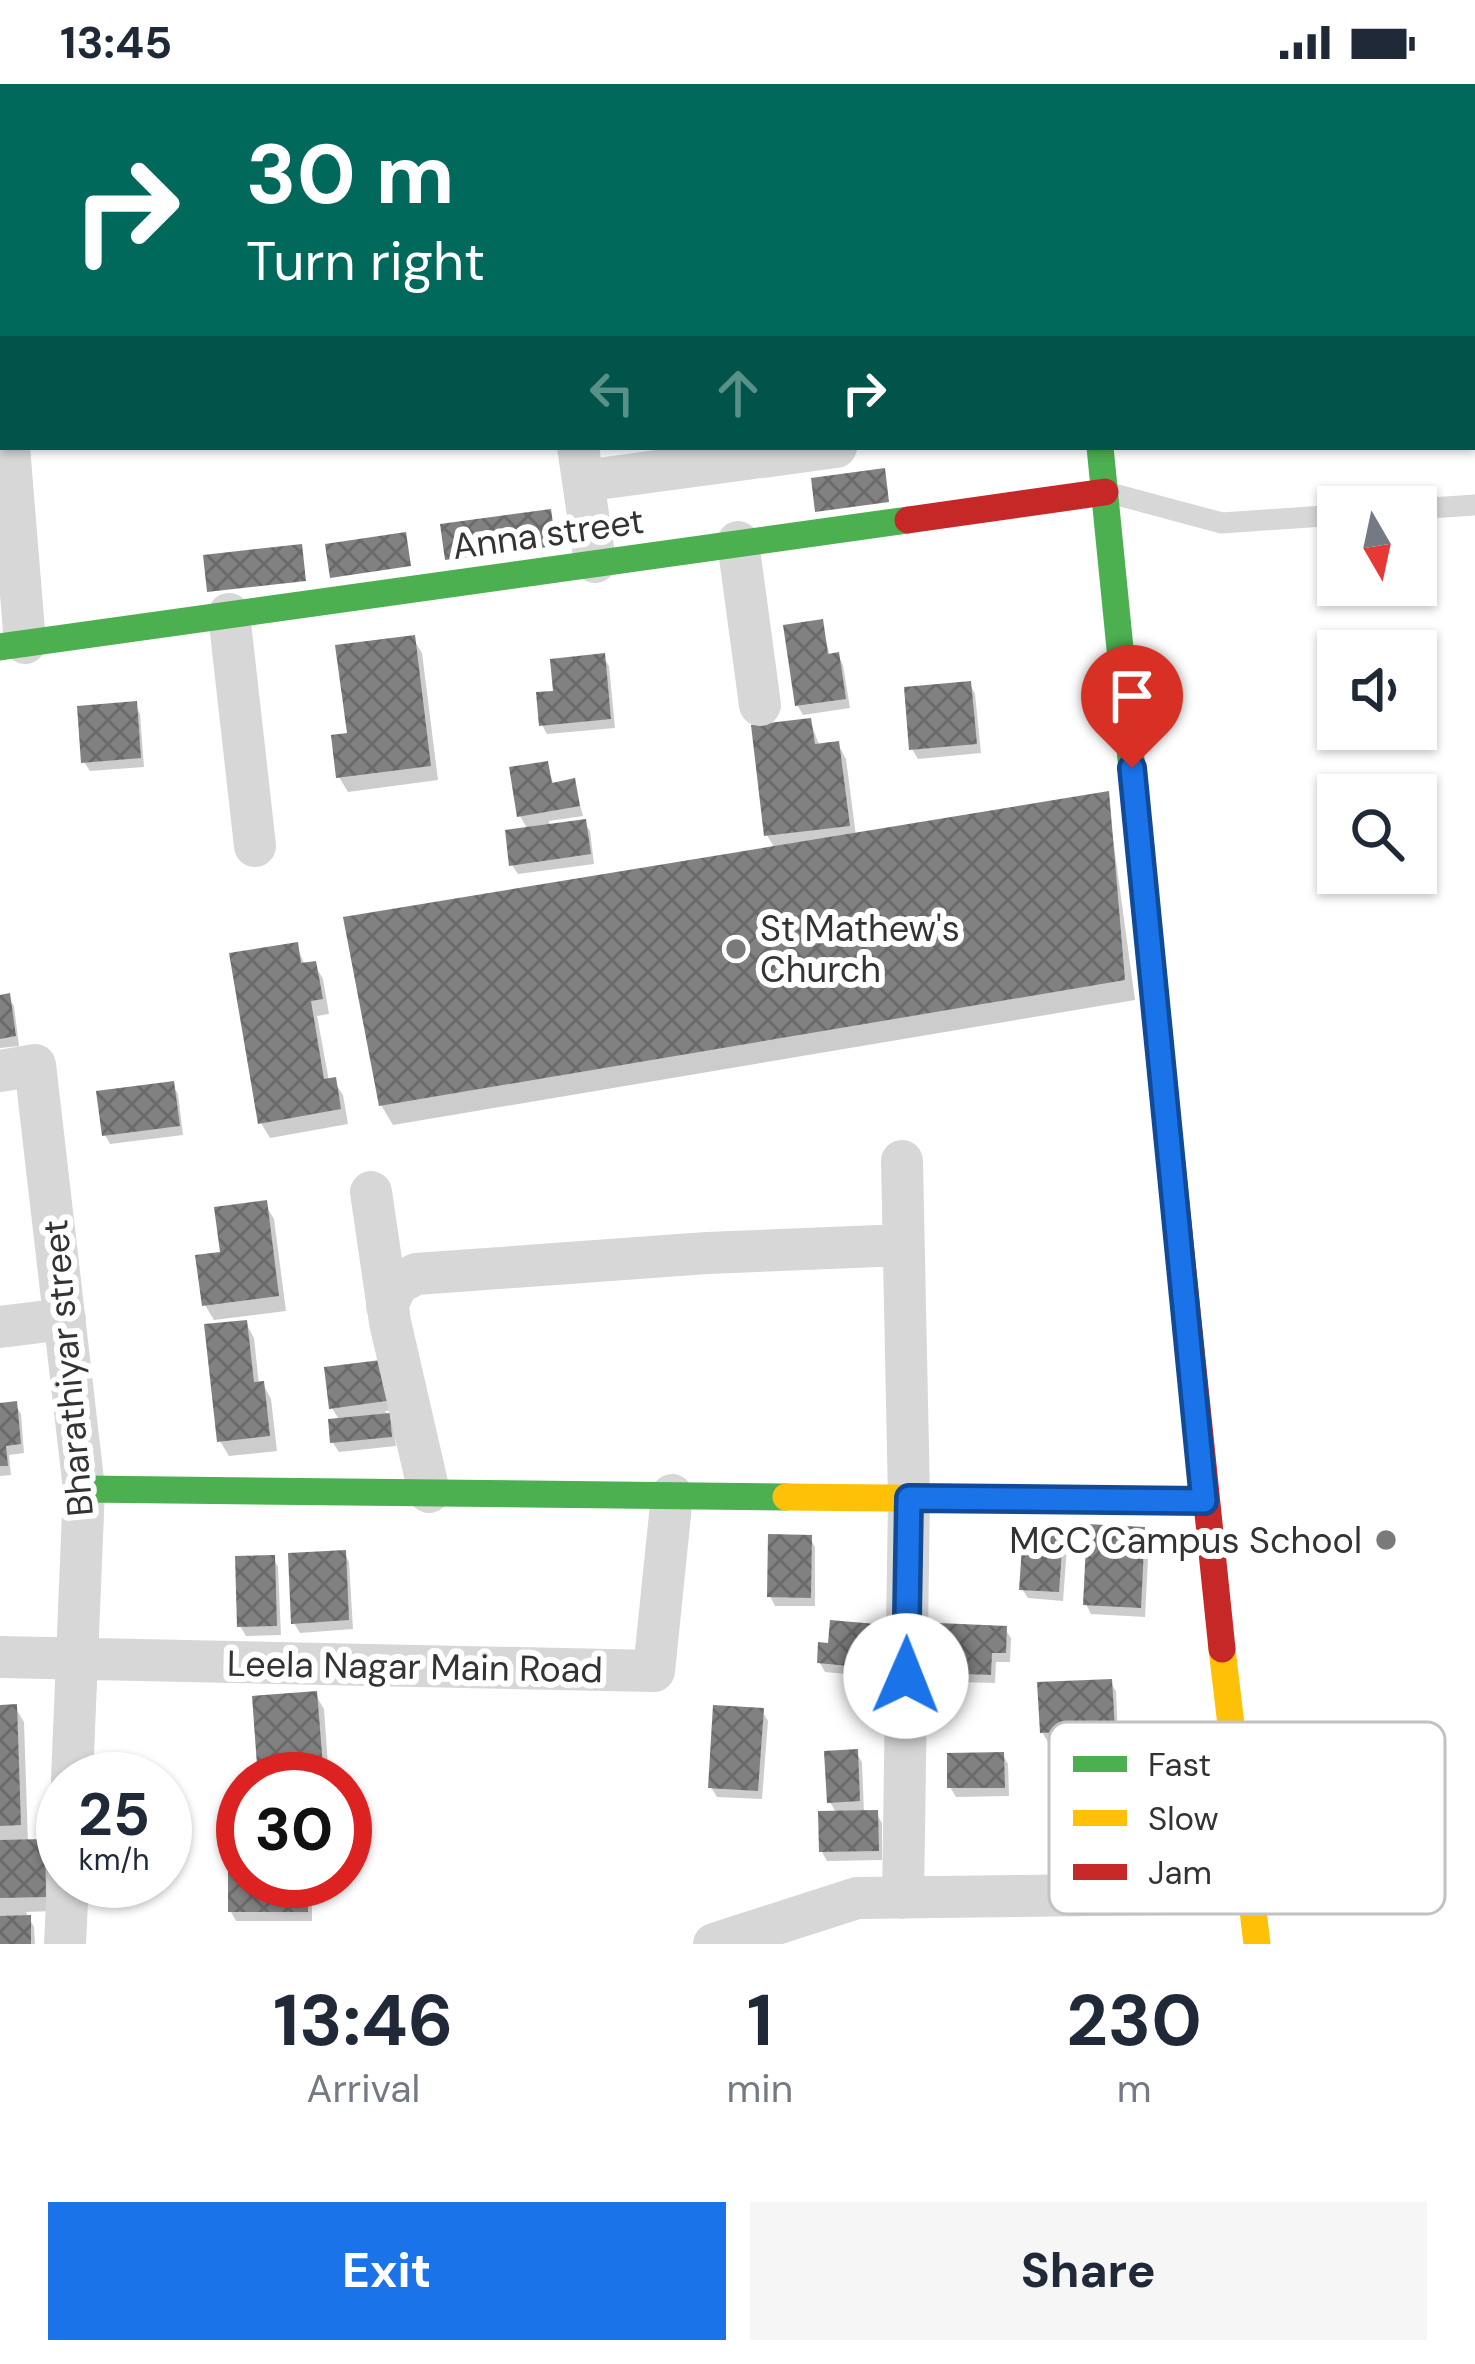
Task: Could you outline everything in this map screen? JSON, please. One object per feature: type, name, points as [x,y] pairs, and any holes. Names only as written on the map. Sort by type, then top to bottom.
[{"type":"street","points":[[13,84],[25,84]]},
{"type":"street","points":[[9,450],[13,645]]},
{"type":"street","points":[[595,562],[580,464],[791,450]]},
{"type":"street","points":[[1100,450],[1204,1501],[1230,1722]]},
{"type":"street","name":"Anna street","points":[[13,645],[1106,492]]},
{"type":"street","points":[[738,542],[760,706]]},
{"type":"street","points":[[229,614],[255,846]]},
{"type":"street","name":"Bharathiyar street","points":[[0,1071],[35,1065],[84,1489],[73,1752]]},
{"type":"street","points":[[902,1161],[909,1498],[903,1898]]},
{"type":"street","points":[[370,1192],[387,1306],[430,1492]]},
{"type":"street","points":[[387,1306],[397,1284],[416,1274],[707,1253],[903,1245]]},
{"type":"street","points":[[0,1327],[65,1319]]},
{"type":"street","points":[[84,1489],[1204,1501]]},
{"type":"street","name":"Leela Nagar Main Road","points":[[0,1657],[654,1671],[672,1495]]},
{"type":"street","points":[[714,1944],[857,1898],[1049,1896]]},
{"type":"street","points":[[65,1944],[67,1908]]},
{"type":"street","points":[[1253,1914],[1256,1944]]},
{"type":"lane","points":[[1106,492],[1222,523],[1317,516]]},
{"type":"lane","points":[[1437,508],[1475,505]]},
{"type":"building","points":[[885,468],[889,502],[815,512],[811,478]]},
{"type":"building","points":[[551,509],[556,546],[445,560],[440,524]]},
{"type":"building","points":[[406,532],[411,566],[330,578],[325,544]]},
{"type":"building","points":[[302,544],[306,581],[207,592],[203,555]]},
{"type":"building","points":[[823,619],[828,654],[839,652],[846,699],[795,706],[783,625]]},
{"type":"building","points":[[415,635],[431,766],[336,778],[331,735],[347,733],[335,645]]},
{"type":"building","points":[[605,653],[611,719],[539,726],[536,692],[553,691],[550,659]]},
{"type":"building","points":[[971,681],[977,744],[909,750],[904,687]]},
{"type":"building","points":[[137,701],[141,758],[81,763],[77,706]]},
{"type":"building","points":[[811,718],[815,744],[839,741],[850,826],[764,836],[751,725]]},
{"type":"building","points":[[548,761],[552,783],[575,778],[580,806],[517,817],[509,767]]},
{"type":"building","name":"St Mathew's Church","points":[[1109,791],[1125,980],[379,1106],[343,917]]},
{"type":"building","points":[[586,819],[591,854],[509,866],[505,830]]},
{"type":"building","points":[[298,942],[301,963],[316,961],[323,999],[311,1001],[324,1079],[336,1077],[341,1109],[258,1124],[229,953]]},
{"type":"building","points":[[10,993],[16,1036],[0,1039],[0,995]]},
{"type":"building","points":[[174,1081],[180,1126],[102,1136],[96,1091]]},
{"type":"building","points":[[267,1200],[279,1296],[202,1306],[195,1255],[220,1252],[214,1207]]},
{"type":"building","points":[[247,1320],[254,1382],[264,1381],[270,1436],[217,1442],[204,1324]]},
{"type":"building","points":[[389,1359],[393,1400],[329,1409],[324,1367]]},
{"type":"building","points":[[17,1401],[21,1444],[6,1446],[8,1466],[0,1466],[0,1403]]},
{"type":"building","points":[[390,1413],[392,1437],[330,1443],[328,1419]]},
{"type":"building","points":[[1087,1524],[1145,1527],[1141,1608],[1083,1605]]},
{"type":"building","points":[[1023,1532],[1063,1535],[1059,1592],[1019,1590]]},
{"type":"building","points":[[768,1534],[812,1535],[811,1598],[767,1597]]},
{"type":"building","points":[[346,1550],[349,1620],[291,1624],[288,1553]]},
{"type":"building","points":[[275,1555],[277,1626],[237,1627],[235,1556]]},
{"type":"building","points":[[830,1620],[887,1625],[882,1669],[817,1663],[818,1642],[828,1643]]},
{"type":"building","points":[[915,1622],[1007,1626],[1006,1653],[992,1653],[991,1675],[913,1672]]},
{"type":"building","points":[[1112,1679],[1115,1722],[1049,1722],[1049,1733],[1040,1733],[1037,1682]]},
{"type":"building","points":[[317,1691],[322,1752],[256,1752],[252,1696]]},
{"type":"building","points":[[17,1704],[21,1825],[0,1826],[0,1705]]},
{"type":"building","points":[[713,1705],[764,1708],[758,1791],[708,1788]]},
{"type":"building","points":[[858,1749],[860,1801],[827,1803],[824,1751]]},
{"type":"building","points":[[1004,1752],[1005,1788],[947,1788],[947,1753]]},
{"type":"building","points":[[878,1810],[879,1851],[819,1852],[818,1811]]},
{"type":"building","points":[[36,1839],[36,1897],[0,1898],[0,1840]]},
{"type":"building","points":[[228,1908],[308,1908],[308,1912],[228,1912]]},
{"type":"building","points":[[31,1915],[31,1944],[0,1944],[0,1916]]},
{"type":"traffic: fast","points":[[1100,450],[1155,1001]]},
{"type":"traffic: fast","points":[[0,647],[908,520]]},
{"type":"traffic: fast","points":[[84,1489],[786,1497]]},
{"type":"traffic: slow","points":[[786,1497],[1204,1501]]},
{"type":"traffic: slow","points":[[1222,1649],[1231,1722]]},
{"type":"traffic: slow","points":[[1253,1914],[1257,1944]]},
{"type":"traffic: jam","points":[[908,520],[1105,492]]},
{"type":"traffic: jam","points":[[1155,1001],[1222,1649]]},
{"type":"place","name":"St Mathew's Church","points":[[736,949]]},
{"type":"place","name":"MCC Campus School","points":[[1386,1540]]},
{"type":"route","points":[[906,1676],[909,1498],[1204,1501],[1132,768]]}]
